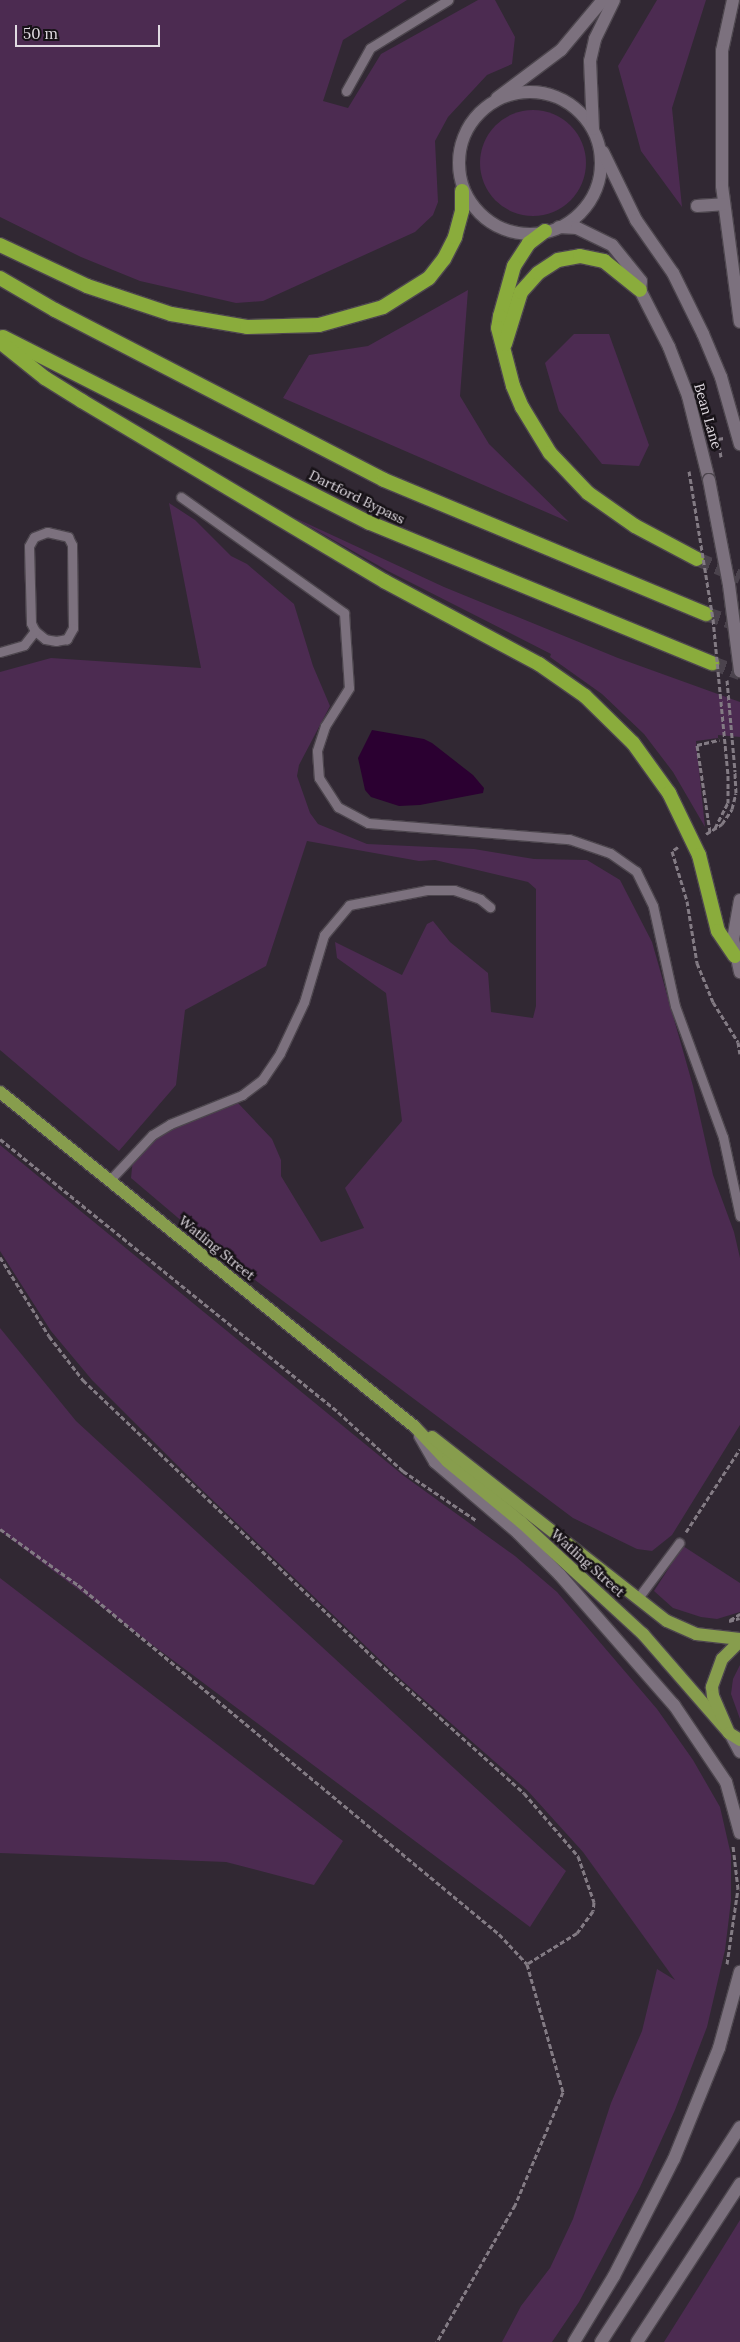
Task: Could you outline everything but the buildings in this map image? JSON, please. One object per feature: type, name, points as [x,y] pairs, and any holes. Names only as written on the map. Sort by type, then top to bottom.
[{"type":"highway","points":[[0,245],[87,286],[172,314],[247,327],[318,325],[383,307],[429,278],[455,237],[462,210],[462,191]]},
{"type":"highway","points":[[545,232],[527,245],[506,286],[498,328],[504,344],[513,386],[522,408],[535,432],[563,469],[617,514],[697,559]]},
{"type":"highway","points":[[504,344],[521,292],[538,273],[558,260],[580,256],[604,261],[640,290]]},
{"type":"highway","name":"Dartford Bypass","points":[[0,278],[55,310],[384,480],[706,614]]},
{"type":"highway","name":"Dartford Bypass","points":[[0,335],[370,523],[712,663]]},
{"type":"highway","points":[[0,342],[45,378],[82,401],[370,572],[539,664],[585,696],[633,743],[669,793],[696,847],[718,931],[735,956]]},
{"type":"main road","points":[[602,0],[561,50],[478,114],[462,140],[459,155],[462,191],[478,210],[503,228],[516,232],[545,232],[558,227],[582,211],[597,187],[601,165],[598,143],[593,129],[589,66],[595,39],[614,0]]},
{"type":"main road","points":[[733,0],[722,51],[723,204],[740,322]]},
{"type":"main road","points":[[489,104],[532,91],[547,93],[574,106],[593,129]]},
{"type":"main road","name":"Bean Lane","points":[[598,143],[636,220],[673,273],[703,334],[721,377],[740,444]]},
{"type":"main road","points":[[697,206],[723,204]]},
{"type":"main road","name":"Bean Lane","points":[[558,227],[577,228],[612,245],[642,280],[640,290],[668,347],[688,396],[709,480],[729,585],[740,671]]},
{"type":"main road","points":[[740,900],[734,930],[735,956],[740,972]]},
{"type":"main road","name":"Watling Street","points":[[0,1092],[415,1427],[447,1461],[521,1522],[643,1634],[733,1736]]},
{"type":"main road","points":[[415,1427],[436,1462],[547,1561],[674,1706],[726,1782],[740,1833]]},
{"type":"main road","name":"Watling Street","points":[[415,1427],[438,1440],[667,1621],[687,1630],[740,1640]]},
{"type":"main road","points":[[740,1640],[722,1660],[712,1688],[712,1696],[740,1752]]},
{"type":"main road","points":[[574,2342],[614,2276],[674,2160],[713,2064],[740,1972]]},
{"type":"main road","points":[[601,2342],[740,2127]]},
{"type":"main road","points":[[637,2342],[740,2184]]},
{"type":"lane","points":[[346,91],[370,48],[448,0]]},
{"type":"lane","points":[[181,497],[344,613],[349,688],[325,726],[317,751],[320,778],[338,807],[368,823],[570,839],[610,852],[636,871],[653,906],[673,997],[723,1137],[740,1216]]},
{"type":"lane","points":[[58,532],[68,537],[72,545],[72,628],[66,638],[56,641],[46,639],[35,632],[31,623],[29,546],[34,537],[58,532]]},
{"type":"lane","points":[[0,652],[24,645],[35,632]]},
{"type":"lane","points":[[109,1180],[143,1143],[164,1127],[235,1099],[258,1084],[280,1052],[304,1002],[324,935],[349,905],[427,890],[454,890],[480,899],[490,907]]},
{"type":"lane","points":[[638,1598],[679,1543]]},
{"type":"path","points":[[718,440],[722,462]]},
{"type":"path","points":[[689,471],[713,619],[728,774],[728,804],[714,828],[722,824],[732,809],[736,793],[735,772]]},
{"type":"path","points":[[710,832],[697,745],[719,740]]},
{"type":"path","points":[[673,849],[687,901],[698,963],[713,1002],[738,1042],[740,1054]]},
{"type":"path","points":[[0,1139],[338,1412],[403,1471],[483,1525]]},
{"type":"path","points":[[0,1257],[50,1336],[83,1380],[378,1662],[524,1793],[574,1849],[585,1872],[594,1902],[593,1911],[577,1933],[527,1964]]},
{"type":"path","points":[[679,1543],[740,1449]]},
{"type":"path","points":[[0,1529],[93,1598],[499,1934],[527,1964],[564,2092],[515,2206],[437,2342]]},
{"type":"path","points":[[725,1622],[740,1616]]},
{"type":"path","points":[[725,1970],[734,1907],[740,1890]]},
{"type":"shaded area","points":[[0,0],[407,0],[343,40],[323,101],[348,108],[381,54],[478,0],[495,0],[515,37],[512,64],[487,75],[448,117],[435,141],[438,202],[433,215],[415,232],[263,301],[236,303],[140,281],[81,257],[0,217]]},
{"type":"shaded area","points":[[657,0],[706,0],[672,108],[682,207],[641,151],[618,66]]},
{"type":"shaded area","points":[[533,110],[553,114],[571,125],[582,143],[586,163],[582,183],[571,201],[553,212],[533,216],[513,212],[495,201],[484,183],[480,163],[484,143],[495,125],[513,114]]},
{"type":"shaded area","points":[[468,290],[460,396],[489,444],[569,522],[283,398],[309,355],[368,346]]},
{"type":"shaded area","points":[[574,334],[609,334],[649,445],[639,466],[602,464],[559,411],[545,363]]},
{"type":"shaded area","points":[[169,503],[195,520],[231,556],[247,564],[294,604],[313,666],[330,706],[299,765],[297,776],[310,813],[318,824],[367,844],[474,849],[534,859],[587,860],[620,880],[652,942],[693,1086],[713,1175],[734,1232],[740,1258],[740,1425],[672,1535],[652,1551],[637,1549],[573,1518],[223,1256],[131,1178],[133,1158],[156,1136],[238,1103],[272,1139],[281,1160],[281,1176],[321,1242],[364,1228],[345,1188],[402,1121],[386,993],[337,958],[335,942],[402,975],[427,924],[433,921],[450,942],[488,973],[491,1012],[533,1018],[536,1006],[536,889],[528,882],[435,860],[419,861],[307,841],[266,966],[185,1010],[176,1085],[119,1151],[0,1050],[0,672],[51,658],[201,668]]},
{"type":"shaded area","points":[[293,517],[444,587],[618,658],[740,702],[740,737],[718,735],[718,738],[696,741],[705,827],[673,772],[644,734],[602,694],[550,657],[551,654],[388,571]]},
{"type":"shaded area","points":[[372,730],[424,739],[432,743],[473,775],[484,788],[483,793],[420,805],[399,806],[371,797],[365,790],[358,758]]},
{"type":"shaded area","points":[[0,1145],[404,1476],[515,1556],[557,1592],[657,1709],[693,1760],[720,1807],[731,1855],[731,1901],[725,1950],[707,2027],[675,2110],[640,2187],[579,2302],[552,2342],[502,2342],[521,2306],[550,2268],[573,2219],[611,2103],[642,2031],[657,1969],[675,1980],[583,1852],[527,1790],[396,1675],[198,1486],[92,1380],[51,1331],[0,1251]]},
{"type":"shaded area","points":[[0,1328],[76,1421],[566,1871],[530,1927],[0,1531]]},
{"type":"shaded area","points":[[683,1546],[740,1583],[740,1612],[717,1619],[701,1617],[673,1608],[654,1591]]},
{"type":"shaded area","points":[[0,1578],[343,1841],[314,1885],[226,1862],[0,1853]]},
{"type":"shaded area","points":[[740,1665],[740,1719],[731,1694],[733,1679]]},
{"type":"shaded area","points":[[740,2220],[740,2342],[664,2342],[698,2288]]},
{"type":"tunnel","points":[[697,559],[740,577]]},
{"type":"tunnel","points":[[706,614],[740,625]]},
{"type":"tunnel","points":[[712,663],[740,673]]}]
